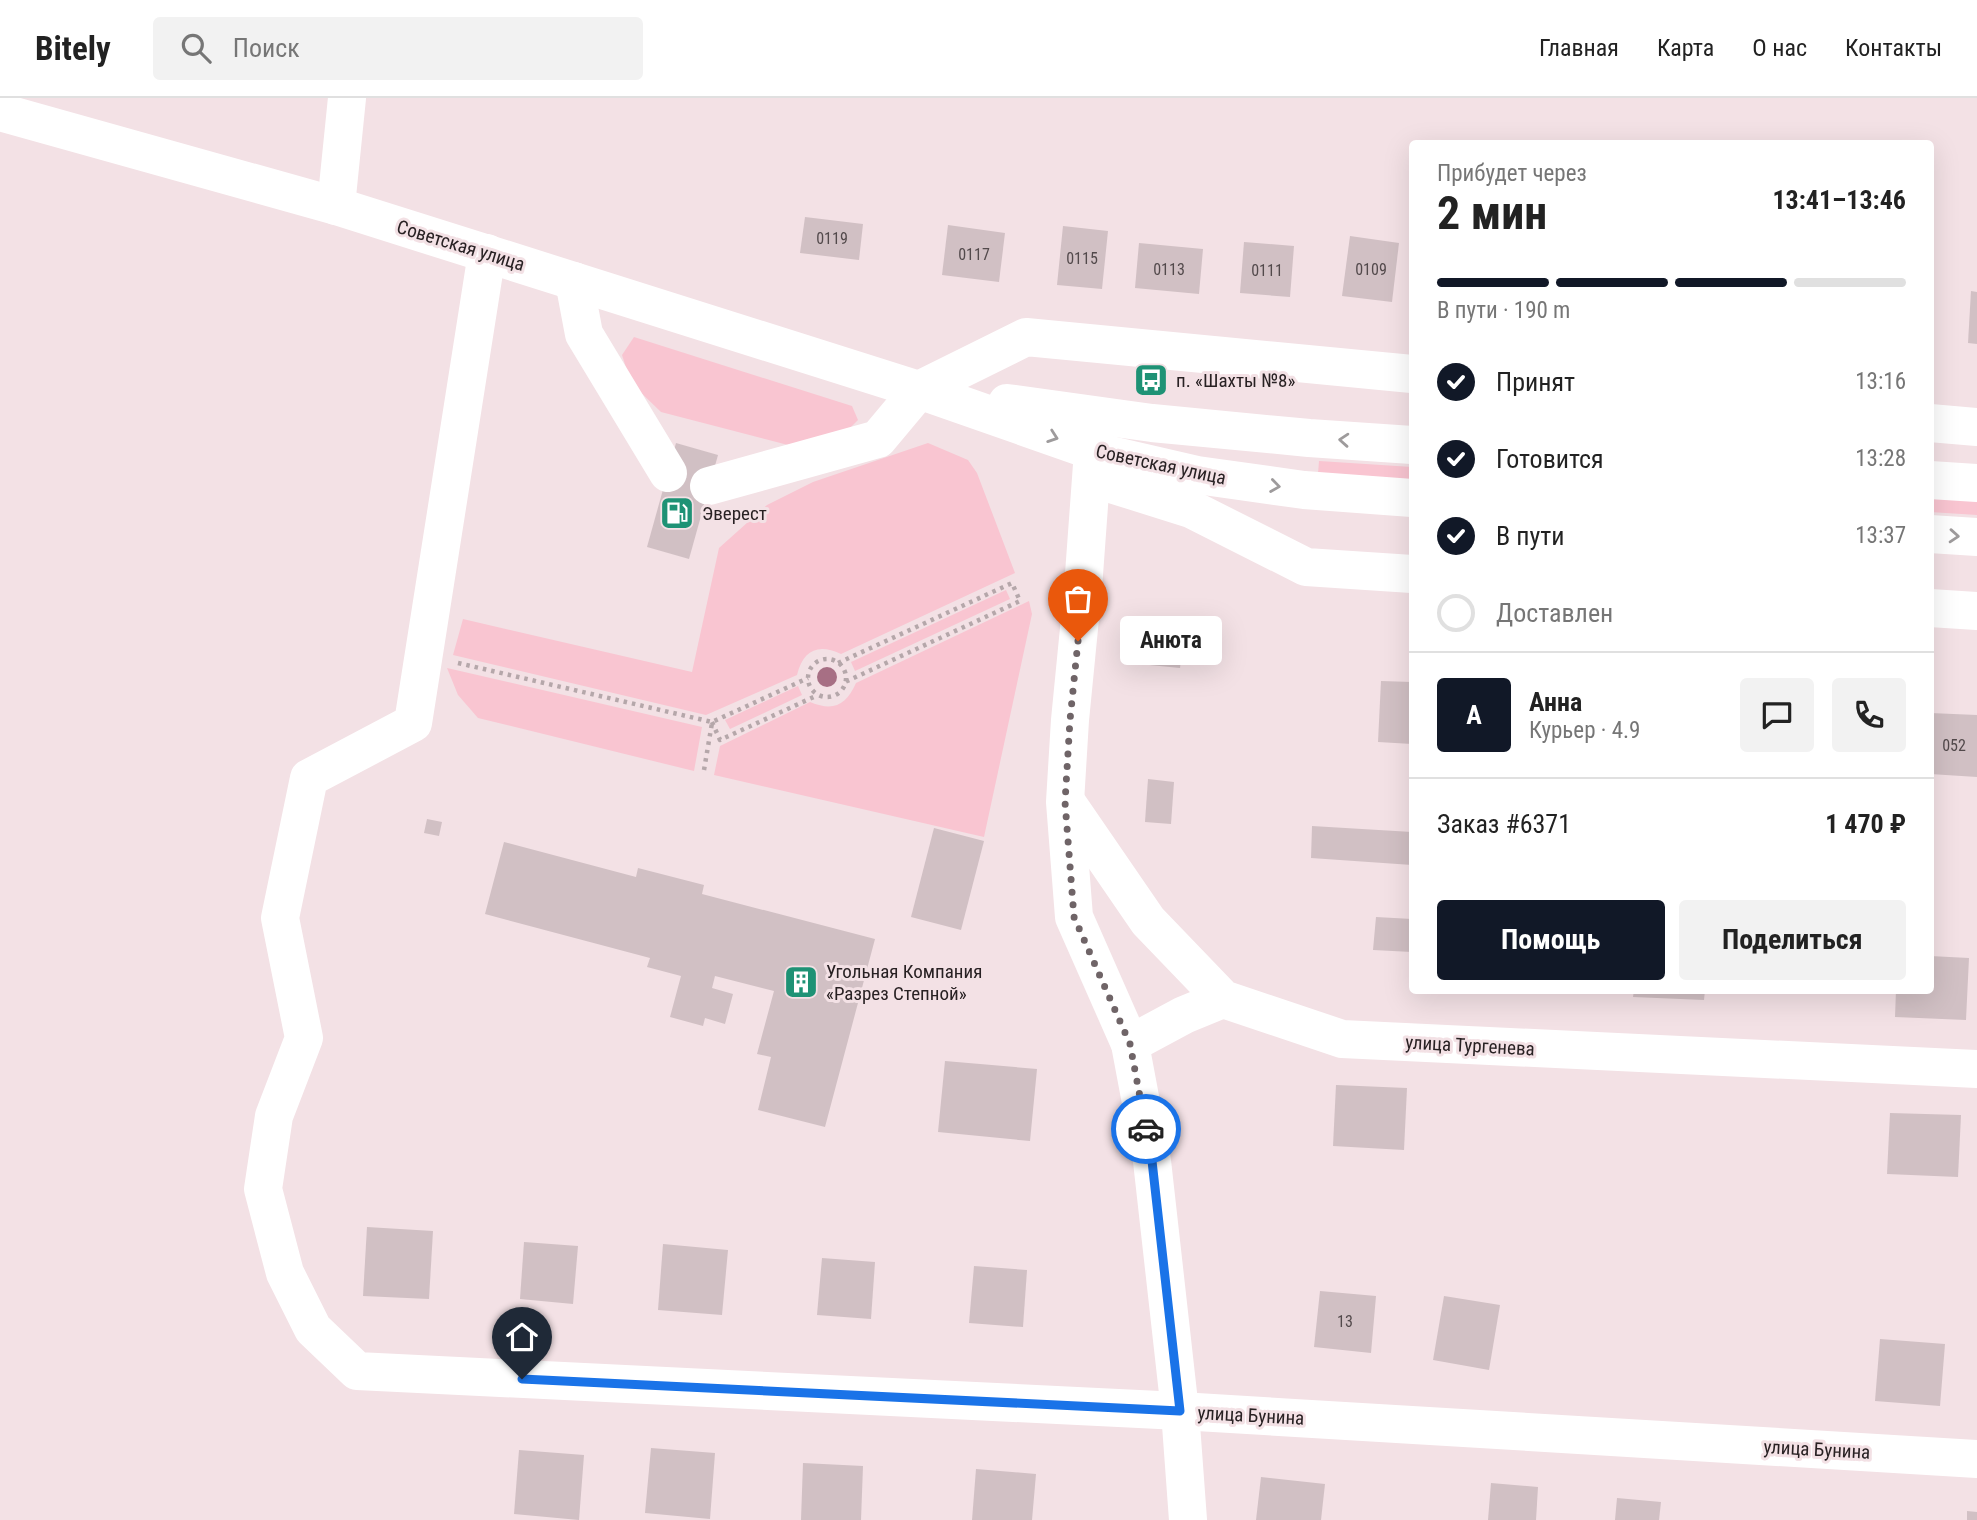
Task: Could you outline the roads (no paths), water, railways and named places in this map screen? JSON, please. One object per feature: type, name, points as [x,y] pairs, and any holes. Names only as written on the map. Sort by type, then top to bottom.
[{"type":"street","points":[[336,206],[347,98]]},
{"type":"street","name":"Советская улица","points":[[0,112],[336,206],[919,390],[1093,464],[1304,490],[1409,498]]},
{"type":"street","name":"улица Бунина","points":[[487,253],[413,723],[309,778],[280,918],[304,1038],[274,1116],[263,1189],[285,1273],[313,1329],[357,1371],[1180,1411],[1977,1459]]},
{"type":"street","points":[[574,281],[584,334],[668,473]]},
{"type":"street","points":[[709,486],[878,439],[919,390],[1026,337],[1409,374]]},
{"type":"street","name":"Советская улица","points":[[919,390],[1152,423],[1409,445]]},
{"type":"street","points":[[1934,423],[1977,427]]},
{"type":"street","points":[[1188,1520],[1180,1411],[1152,1161],[1130,1044],[1074,917],[1065,802],[1093,464],[1191,509],[1306,568],[1409,574]]},
{"type":"street","points":[[1934,480],[1977,483]]},
{"type":"street","points":[[1934,534],[1977,537]]},
{"type":"street","points":[[1934,608],[1977,611]]},
{"type":"street","name":"улица Тургенева","points":[[1065,802],[1148,921],[1223,999],[1342,1039],[1977,1069]]},
{"type":"street","points":[[1130,1044],[1184,1015],[1223,999]]},
{"type":"place","name":"п. «Шахты №8»","points":[[1151,380]]},
{"type":"place","name":"Эверест","points":[[677,513]]},
{"type":"place","name":"Анюта","points":[[1078,641]]},
{"type":"place","name":"Угольная Компания «Разрез Степной»","points":[[801,982]]}]
